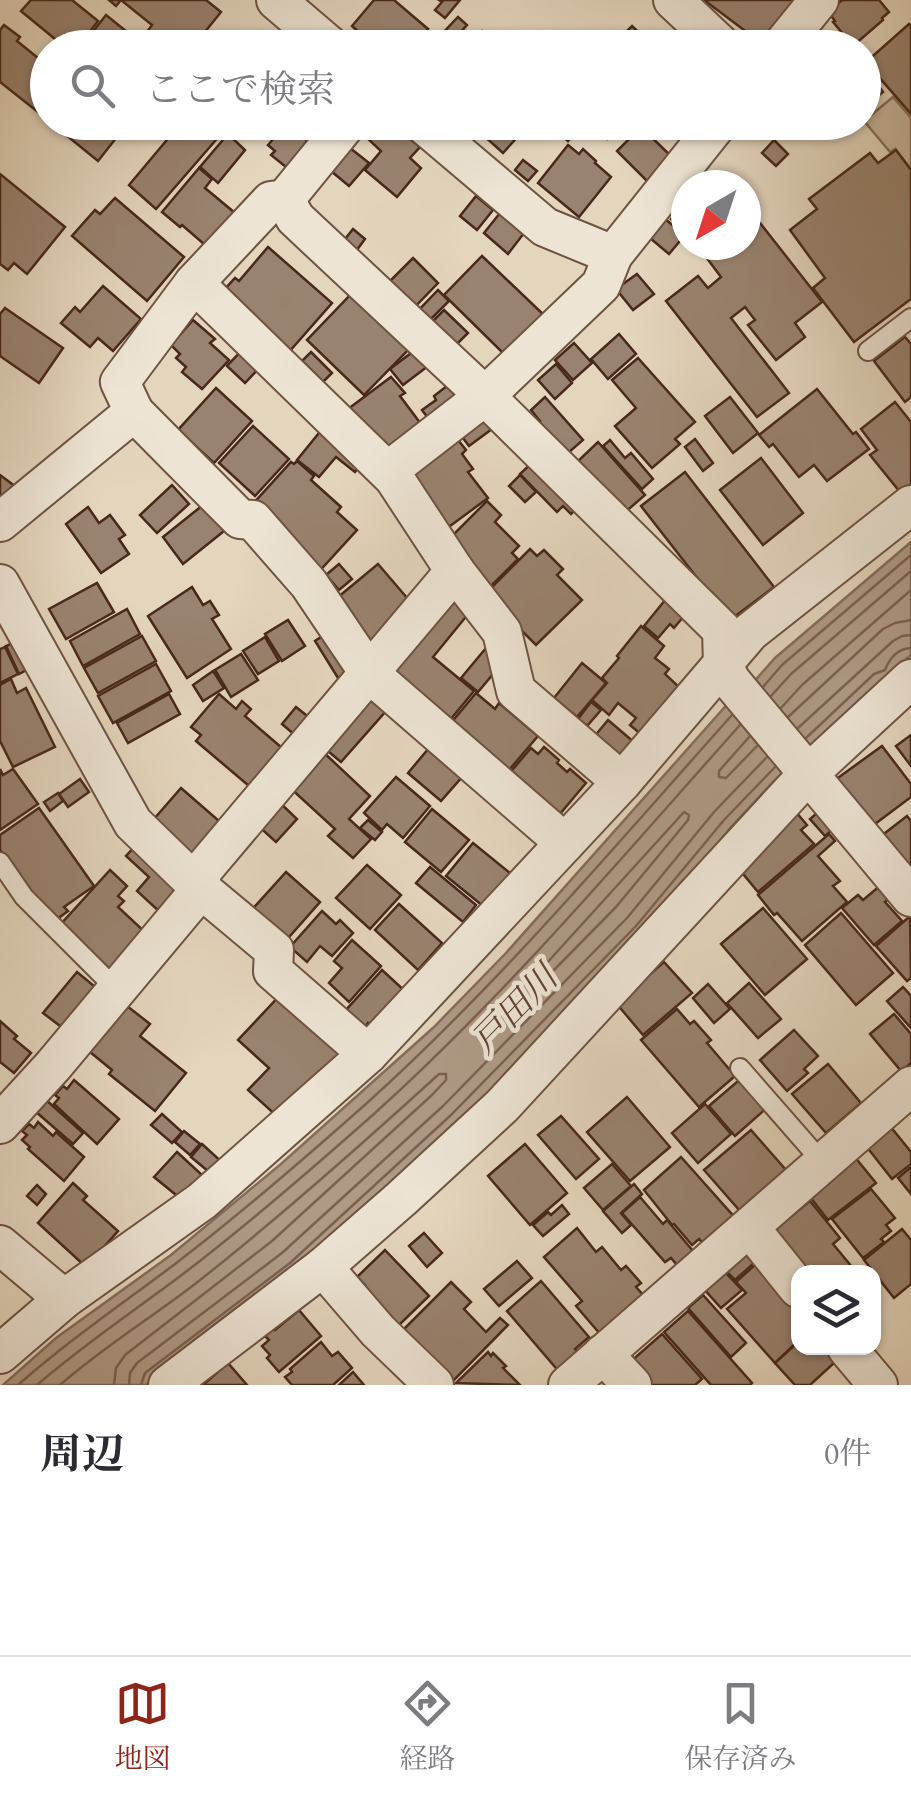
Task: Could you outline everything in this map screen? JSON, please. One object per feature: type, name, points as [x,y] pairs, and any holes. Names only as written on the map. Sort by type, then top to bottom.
[{"type":"street","points":[[276,0],[311,30]]},
{"type":"street","points":[[673,0],[705,30]]},
{"type":"street","points":[[795,30],[819,0]]},
{"type":"street","points":[[333,140],[285,199],[271,201],[194,283],[120,382],[134,412],[240,519],[253,520],[309,584],[369,673],[566,843]]},
{"type":"street","points":[[442,140],[545,226],[614,255]]},
{"type":"street","points":[[388,471],[485,396],[601,285],[614,255],[705,140]]},
{"type":"street","points":[[285,199],[294,218],[485,396],[722,630],[727,673],[911,897]]},
{"type":"street","points":[[194,283],[388,471],[502,632],[516,690],[622,782]]},
{"type":"street","points":[[0,522],[134,412]]},
{"type":"street","points":[[0,1354],[64,1300],[202,1200],[368,1054],[727,673],[750,632],[911,505]]},
{"type":"street","points":[[0,1124],[118,990],[201,889],[201,872],[456,571]]},
{"type":"street","points":[[0,584],[133,824],[201,889],[274,950],[273,971],[368,1054]]},
{"type":"street","points":[[168,1385],[323,1267],[502,1106],[808,774],[911,679]]},
{"type":"street","points":[[568,1385],[911,1086]]},
{"type":"street","points":[[750,1228],[791,1279]]},
{"type":"street","points":[[0,1245],[64,1300]]},
{"type":"street","points":[[323,1267],[378,1331],[434,1385]]},
{"type":"street","points":[[603,1354],[632,1385]]},
{"type":"street","points":[[853,1355],[878,1385]]},
{"type":"lane","points":[[868,351],[911,318]]},
{"type":"lane","points":[[0,862],[24,897],[118,990]]},
{"type":"lane","points":[[740,1068],[823,1164]]},
{"type":"shaded area","points":[[893,97],[911,118],[911,169],[895,149],[890,152],[880,140],[881,107]]},
{"type":"water","name":"戸田川","points":[[911,542],[911,655],[774,781],[644,933],[459,1122],[296,1270],[146,1385],[3,1385],[56,1338],[171,1255],[281,1164],[434,1027],[506,953],[732,699]]},
{"type":"building","points":[[31,0],[72,0],[98,21],[91,30],[44,30],[21,11]]},
{"type":"building","points":[[121,0],[206,0],[221,12],[206,30],[148,30],[152,25]]},
{"type":"building","points":[[374,0],[394,0],[428,29],[357,30],[352,26]]},
{"type":"building","points":[[439,0],[460,0],[445,18],[435,10],[442,2]]},
{"type":"building","points":[[704,0],[798,0],[775,30],[744,30]]},
{"type":"building","points":[[842,0],[879,0],[889,12],[871,30],[840,30],[828,12]]},
{"type":"building","points":[[106,15],[125,30],[94,30]]},
{"type":"building","points":[[458,17],[467,25],[462,30],[446,30]]},
{"type":"building","points":[[4,25],[20,37],[17,41],[30,51],[30,106],[0,82],[0,30]]},
{"type":"building","points":[[911,26],[911,114],[881,79],[881,49]]},
{"type":"building","points":[[72,140],[115,140],[98,161]]},
{"type":"building","points":[[167,140],[216,140],[156,209],[129,185]]},
{"type":"building","points":[[223,140],[234,140],[245,150],[218,183],[200,167]]},
{"type":"building","points":[[272,140],[306,140],[313,146],[291,171],[271,155],[275,151],[268,145]]},
{"type":"building","points":[[369,140],[412,140],[420,147],[410,158],[421,168],[397,197],[365,170],[381,151]]},
{"type":"building","points":[[488,140],[515,140],[503,153]]},
{"type":"building","points":[[628,140],[654,140],[671,156],[647,181],[617,151]]},
{"type":"building","points":[[774,140],[788,154],[776,166],[762,153]]},
{"type":"building","points":[[568,145],[579,154],[583,149],[611,177],[579,217],[538,183]]},
{"type":"building","points":[[350,148],[369,163],[349,186],[331,171]]},
{"type":"building","points":[[896,150],[911,170],[911,299],[854,342],[813,288],[825,278],[790,230],[817,209],[809,199],[870,153],[878,163]]},
{"type":"building","points":[[523,160],[537,171],[528,181],[515,170]]},
{"type":"building","points":[[199,168],[212,179],[205,188],[241,218],[212,251],[162,212]]},
{"type":"building","points":[[0,174],[65,227],[27,274],[14,263],[8,270],[0,264]]},
{"type":"building","points":[[476,196],[493,210],[477,230],[460,216]]},
{"type":"building","points":[[115,198],[184,257],[147,301],[72,236],[95,210],[100,214]]},
{"type":"building","points":[[500,213],[524,233],[508,254],[484,233]]},
{"type":"building","points":[[665,219],[671,224],[669,254],[650,238]]},
{"type":"building","points":[[761,224],[822,302],[795,323],[805,337],[776,360],[748,325],[755,320],[745,307],[731,318],[789,393],[757,417],[666,301],[698,276],[708,288],[721,277],[708,260],[761,260]]},
{"type":"building","points":[[353,229],[365,239],[354,254],[341,244]]},
{"type":"building","points":[[268,247],[332,303],[289,352],[225,289],[235,278],[239,281]]},
{"type":"building","points":[[482,256],[545,316],[506,356],[444,295]]},
{"type":"building","points":[[413,258],[438,283],[407,315],[381,290]]},
{"type":"building","points":[[637,274],[654,294],[633,310],[616,289]]},
{"type":"building","points":[[103,286],[141,319],[113,351],[98,338],[90,347],[61,323],[75,307],[80,312]]},
{"type":"building","points":[[438,290],[449,301],[425,325],[414,315]]},
{"type":"building","points":[[354,291],[411,347],[364,395],[307,340]]},
{"type":"building","points":[[5,308],[63,348],[39,383],[0,356],[0,314]]},
{"type":"building","points":[[444,310],[468,333],[451,350],[427,327]]},
{"type":"building","points":[[193,320],[215,339],[210,343],[229,360],[202,389],[182,372],[186,367],[176,358],[180,354],[171,345]]},
{"type":"building","points":[[619,334],[636,354],[608,379],[591,359]]},
{"type":"building","points":[[905,337],[911,344],[911,397],[905,402],[874,361]]},
{"type":"building","points":[[574,343],[592,363],[573,380],[555,360]]},
{"type":"building","points":[[245,347],[263,364],[245,383],[227,366]]},
{"type":"building","points":[[419,347],[432,363],[403,385],[390,369]]},
{"type":"building","points":[[311,352],[332,373],[323,382],[302,361]]},
{"type":"building","points":[[638,358],[695,422],[675,439],[680,444],[652,468],[615,426],[636,408],[612,380]]},
{"type":"building","points":[[556,364],[572,383],[555,399],[538,380]]},
{"type":"building","points":[[391,377],[427,432],[386,463],[344,412]]},
{"type":"building","points":[[452,382],[467,401],[434,426],[422,410]]},
{"type":"building","points":[[216,388],[252,421],[214,463],[178,430]]},
{"type":"building","points":[[817,389],[869,449],[827,481],[814,465],[799,477],[773,444],[769,447],[759,435]]},
{"type":"building","points":[[545,397],[583,440],[560,460],[532,428],[540,421],[531,410]]},
{"type":"building","points":[[730,397],[758,433],[733,453],[705,416]]},
{"type":"building","points":[[895,402],[911,422],[911,484],[900,492],[870,455],[877,450],[861,429]]},
{"type":"building","points":[[483,410],[496,426],[469,446],[457,430]]},
{"type":"building","points":[[327,423],[367,457],[355,472],[336,457],[319,477],[297,460]]},
{"type":"building","points":[[253,426],[289,459],[255,496],[219,463]]},
{"type":"building","points":[[454,435],[466,450],[462,454],[473,469],[468,472],[488,498],[442,532],[405,472]]},
{"type":"building","points":[[695,439],[713,463],[703,471],[685,447]]},
{"type":"building","points":[[610,440],[625,458],[631,453],[653,479],[642,489],[603,446]]},
{"type":"building","points":[[598,442],[645,495],[623,514],[577,462]]},
{"type":"building","points":[[761,458],[803,513],[763,545],[720,490]]},
{"type":"building","points":[[536,459],[581,504],[571,514],[563,506],[557,512],[520,474]]},
{"type":"building","points":[[297,461],[314,476],[311,480],[341,507],[337,512],[357,530],[315,576],[250,507],[291,462]]},
{"type":"building","points":[[685,472],[774,587],[730,620],[641,506]]},
{"type":"building","points":[[0,475],[16,487],[0,504]]},
{"type":"building","points":[[520,475],[536,492],[525,502],[509,486]]},
{"type":"building","points":[[172,485],[189,504],[157,533],[140,515]]},
{"type":"building","points":[[208,501],[229,527],[183,564],[163,537]]},
{"type":"building","points":[[487,501],[501,515],[495,522],[519,546],[512,553],[518,559],[490,587],[446,542]]},
{"type":"building","points":[[88,507],[99,523],[110,515],[125,535],[119,539],[129,554],[101,573],[66,524]]},
{"type":"building","points":[[530,549],[537,556],[544,550],[563,569],[557,575],[582,600],[536,645],[501,610],[489,590]]},
{"type":"building","points":[[339,564],[352,579],[339,590],[326,575]]},
{"type":"building","points":[[378,564],[414,606],[368,645],[331,603]]},
{"type":"building","points":[[97,583],[114,612],[66,639],[49,609]]},
{"type":"building","points":[[192,587],[203,605],[210,601],[219,615],[212,619],[231,649],[187,678],[148,616]]},
{"type":"building","points":[[670,594],[689,610],[674,628],[670,624],[658,638],[644,626]]},
{"type":"building","points":[[447,595],[469,613],[433,657],[474,691],[441,731],[378,677]]},
{"type":"building","points":[[127,609],[140,634],[83,666],[70,641]]},
{"type":"building","points":[[288,620],[305,646],[282,661],[265,634]]},
{"type":"building","points":[[641,626],[664,646],[655,658],[669,669],[665,674],[681,689],[642,735],[630,725],[636,718],[618,703],[609,715],[592,700],[607,683],[602,678]]},
{"type":"building","points":[[332,630],[356,667],[338,678],[315,641]]},
{"type":"building","points":[[142,636],[156,661],[98,693],[84,668]]},
{"type":"building","points":[[265,637],[279,661],[258,674],[243,651]]},
{"type":"building","points":[[21,639],[34,666],[19,674],[6,646]]},
{"type":"building","points":[[491,642],[504,661],[478,692],[461,678]]},
{"type":"building","points":[[5,647],[18,674],[0,683],[0,649]]},
{"type":"building","points":[[241,654],[258,680],[231,697],[215,670]]},
{"type":"building","points":[[582,663],[606,683],[577,717],[554,698]]},
{"type":"building","points":[[156,664],[171,691],[113,723],[98,696]]},
{"type":"building","points":[[213,671],[224,688],[203,701],[193,685]]},
{"type":"building","points":[[11,679],[17,693],[26,688],[55,747],[13,767],[0,741],[0,685]]},
{"type":"building","points":[[369,681],[386,711],[341,762],[316,741]]},
{"type":"building","points":[[476,693],[495,709],[499,703],[538,736],[504,776],[451,723]]},
{"type":"building","points":[[169,694],[180,714],[128,743],[117,723]]},
{"type":"building","points":[[219,694],[236,709],[242,701],[251,709],[245,716],[282,748],[249,786],[196,741],[201,735],[191,727]]},
{"type":"building","points":[[591,702],[601,710],[587,726],[578,719]]},
{"type":"building","points":[[296,707],[311,719],[296,736],[282,724]]},
{"type":"building","points":[[608,720],[636,744],[617,766],[589,743]]},
{"type":"building","points":[[911,735],[911,766],[896,746]]},
{"type":"building","points":[[882,746],[911,784],[911,797],[871,827],[835,780]]},
{"type":"building","points":[[544,747],[567,772],[570,769],[586,783],[554,827],[501,783],[531,748],[538,754]]},
{"type":"building","points":[[429,748],[462,777],[441,801],[408,773]]},
{"type":"building","points":[[321,750],[370,796],[349,819],[371,839],[353,858],[328,836],[335,829],[288,786]]},
{"type":"building","points":[[0,769],[3,775],[13,769],[38,804],[0,830]]},
{"type":"building","points":[[396,777],[430,806],[403,838],[387,824],[382,830],[364,813]]},
{"type":"building","points":[[80,779],[89,792],[68,807],[59,794]]},
{"type":"building","points":[[181,788],[226,827],[192,865],[147,827]]},
{"type":"building","points":[[58,793],[63,801],[50,811],[44,802]]},
{"type":"building","points":[[277,800],[297,819],[276,842],[255,823]]},
{"type":"building","points":[[824,807],[838,825],[825,836],[810,819]]},
{"type":"building","points":[[39,808],[94,886],[64,907],[68,911],[57,919],[30,892],[0,850],[0,835]]},
{"type":"building","points":[[432,809],[469,840],[441,872],[405,842]]},
{"type":"building","points":[[796,812],[807,825],[801,830],[814,844],[758,892],[739,869]]},
{"type":"building","points":[[907,816],[911,821],[911,887],[876,840]]},
{"type":"building","points":[[368,820],[382,832],[375,840],[360,828]]},
{"type":"building","points":[[829,834],[835,841],[818,856],[840,881],[833,886],[847,902],[802,941],[758,895]]},
{"type":"building","points":[[140,841],[188,885],[162,914],[137,891],[149,877],[126,856]]},
{"type":"building","points":[[473,843],[510,873],[483,906],[446,876]]},
{"type":"building","points":[[367,865],[401,895],[370,929],[336,898]]},
{"type":"building","points":[[430,867],[476,905],[463,922],[416,883]]},
{"type":"building","points":[[110,870],[127,886],[118,896],[124,901],[118,907],[147,934],[113,972],[61,924]]},
{"type":"building","points":[[286,872],[320,902],[282,945],[248,914]]},
{"type":"building","points":[[887,880],[897,892],[885,902],[902,921],[874,945],[842,908],[858,895],[863,900]]},
{"type":"building","points":[[399,904],[442,943],[418,970],[375,930]]},
{"type":"building","points":[[763,908],[807,959],[765,995],[721,944]]},
{"type":"building","points":[[322,911],[336,924],[340,920],[353,933],[332,956],[320,946],[307,962],[290,947]]},
{"type":"building","points":[[841,913],[893,973],[856,1005],[805,945]]},
{"type":"building","points":[[910,916],[911,978],[907,981],[876,946]]},
{"type":"building","points":[[352,940],[381,966],[349,1002],[329,983],[342,968],[334,961]]},
{"type":"building","points":[[664,962],[692,993],[643,1035],[616,1003]]},
{"type":"building","points":[[382,970],[406,992],[373,1028],[368,1023],[365,1027],[346,1010]]},
{"type":"building","points":[[77,972],[100,991],[64,1029],[43,1013]]},
{"type":"building","points":[[749,983],[781,1019],[758,1038],[727,1003]]},
{"type":"building","points":[[708,984],[730,1009],[714,1023],[693,998]]},
{"type":"building","points":[[903,987],[911,996],[911,1028],[887,1001]]},
{"type":"building","points":[[283,992],[344,1050],[279,1118],[248,1090],[269,1068],[238,1040]]},
{"type":"building","points":[[127,1006],[150,1024],[140,1036],[186,1073],[155,1111],[109,1074],[112,1070],[90,1052]]},
{"type":"building","points":[[677,1009],[711,1040],[707,1043],[735,1076],[699,1107],[641,1040]]},
{"type":"building","points":[[894,1014],[911,1034],[911,1063],[901,1071],[870,1034]]},
{"type":"building","points":[[0,1021],[31,1053],[14,1073],[0,1062]]},
{"type":"building","points":[[794,1030],[818,1056],[804,1069],[808,1073],[787,1091],[760,1060]]},
{"type":"building","points":[[828,1064],[861,1103],[826,1133],[792,1094]]},
{"type":"building","points":[[74,1080],[119,1119],[97,1144],[54,1104],[59,1098],[55,1095]]},
{"type":"building","points":[[746,1080],[769,1106],[735,1136],[709,1106],[738,1081],[742,1084]]},
{"type":"building","points":[[627,1097],[670,1147],[630,1181],[587,1132]]},
{"type":"building","points":[[45,1099],[83,1133],[73,1144],[35,1111]]},
{"type":"building","points":[[705,1104],[731,1134],[698,1163],[672,1133]]},
{"type":"building","points":[[162,1114],[182,1132],[172,1143],[151,1125]]},
{"type":"building","points":[[561,1116],[599,1159],[576,1179],[538,1135]]},
{"type":"building","points":[[38,1122],[84,1157],[64,1181],[22,1140],[27,1135],[22,1131],[29,1124],[34,1128]]},
{"type":"building","points":[[890,1126],[911,1152],[911,1164],[892,1179],[866,1146]]},
{"type":"building","points":[[751,1130],[787,1171],[740,1211],[704,1170]]},
{"type":"building","points":[[184,1131],[200,1144],[190,1155],[175,1142]]},
{"type":"building","points":[[202,1144],[224,1164],[214,1176],[191,1157]]},
{"type":"building","points":[[525,1144],[567,1193],[530,1225],[488,1176]]},
{"type":"building","points":[[177,1152],[202,1175],[181,1199],[154,1177]]},
{"type":"building","points":[[854,1156],[876,1183],[828,1220],[807,1193]]},
{"type":"building","points":[[681,1157],[737,1220],[706,1247],[699,1239],[692,1245],[644,1190]]},
{"type":"building","points":[[612,1164],[631,1186],[603,1210],[584,1188]]},
{"type":"building","points":[[911,1167],[911,1194],[898,1178]]},
{"type":"building","points":[[73,1183],[87,1196],[83,1200],[118,1231],[86,1267],[38,1223]]},
{"type":"building","points":[[634,1184],[642,1194],[621,1213],[631,1225],[622,1233],[603,1211]]},
{"type":"building","points":[[37,1185],[46,1194],[37,1205],[27,1196]]},
{"type":"building","points":[[871,1189],[895,1218],[886,1225],[891,1231],[881,1239],[884,1242],[863,1258],[832,1219]]},
{"type":"building","points":[[640,1197],[663,1224],[667,1220],[693,1251],[677,1265],[671,1258],[665,1262],[622,1213]]},
{"type":"building","points":[[810,1201],[840,1238],[833,1244],[850,1265],[802,1265],[774,1230]]},
{"type":"building","points":[[562,1205],[569,1214],[543,1236],[533,1225]]},
{"type":"building","points":[[577,1228],[596,1252],[602,1247],[621,1270],[626,1266],[641,1283],[636,1287],[645,1297],[601,1335],[576,1306],[582,1301],[544,1257]]},
{"type":"building","points":[[902,1229],[911,1240],[911,1284],[894,1298],[881,1282],[881,1265],[868,1265],[864,1260]]},
{"type":"building","points":[[424,1233],[442,1253],[427,1267],[409,1246]]},
{"type":"building","points":[[754,1244],[763,1255],[735,1280],[725,1270]]},
{"type":"building","points":[[385,1250],[429,1296],[398,1326],[361,1288],[365,1285],[357,1277]]},
{"type":"building","points":[[517,1261],[532,1278],[499,1306],[484,1289]]},
{"type":"building","points":[[757,1263],[791,1301],[791,1348],[775,1363],[727,1309],[746,1293],[736,1282]]},
{"type":"building","points":[[724,1271],[742,1290],[721,1308],[704,1289]]},
{"type":"building","points":[[541,1281],[589,1337],[575,1349],[582,1356],[561,1374],[507,1311]]},
{"type":"building","points":[[451,1282],[471,1302],[464,1309],[486,1332],[500,1318],[508,1325],[453,1381],[402,1331]]},
{"type":"building","points":[[703,1295],[746,1343],[731,1357],[688,1308]]},
{"type":"building","points":[[299,1310],[321,1336],[279,1372],[267,1358],[270,1355],[262,1346],[269,1340],[263,1334],[272,1327],[275,1330]]},
{"type":"building","points":[[688,1311],[750,1385],[711,1385],[664,1332]]},
{"type":"building","points":[[662,1334],[702,1379],[695,1385],[649,1385],[629,1363]]},
{"type":"building","points":[[321,1342],[332,1356],[338,1352],[352,1368],[333,1385],[292,1385],[285,1377],[292,1372],[290,1369]]},
{"type":"building","points":[[791,1348],[791,1355],[843,1355],[810,1385],[795,1385],[775,1363]]},
{"type":"building","points":[[488,1352],[506,1366],[503,1368],[520,1385],[456,1383]]},
{"type":"building","points":[[228,1363],[247,1385],[203,1385]]},
{"type":"building","points":[[353,1372],[364,1385],[339,1385]]}]
